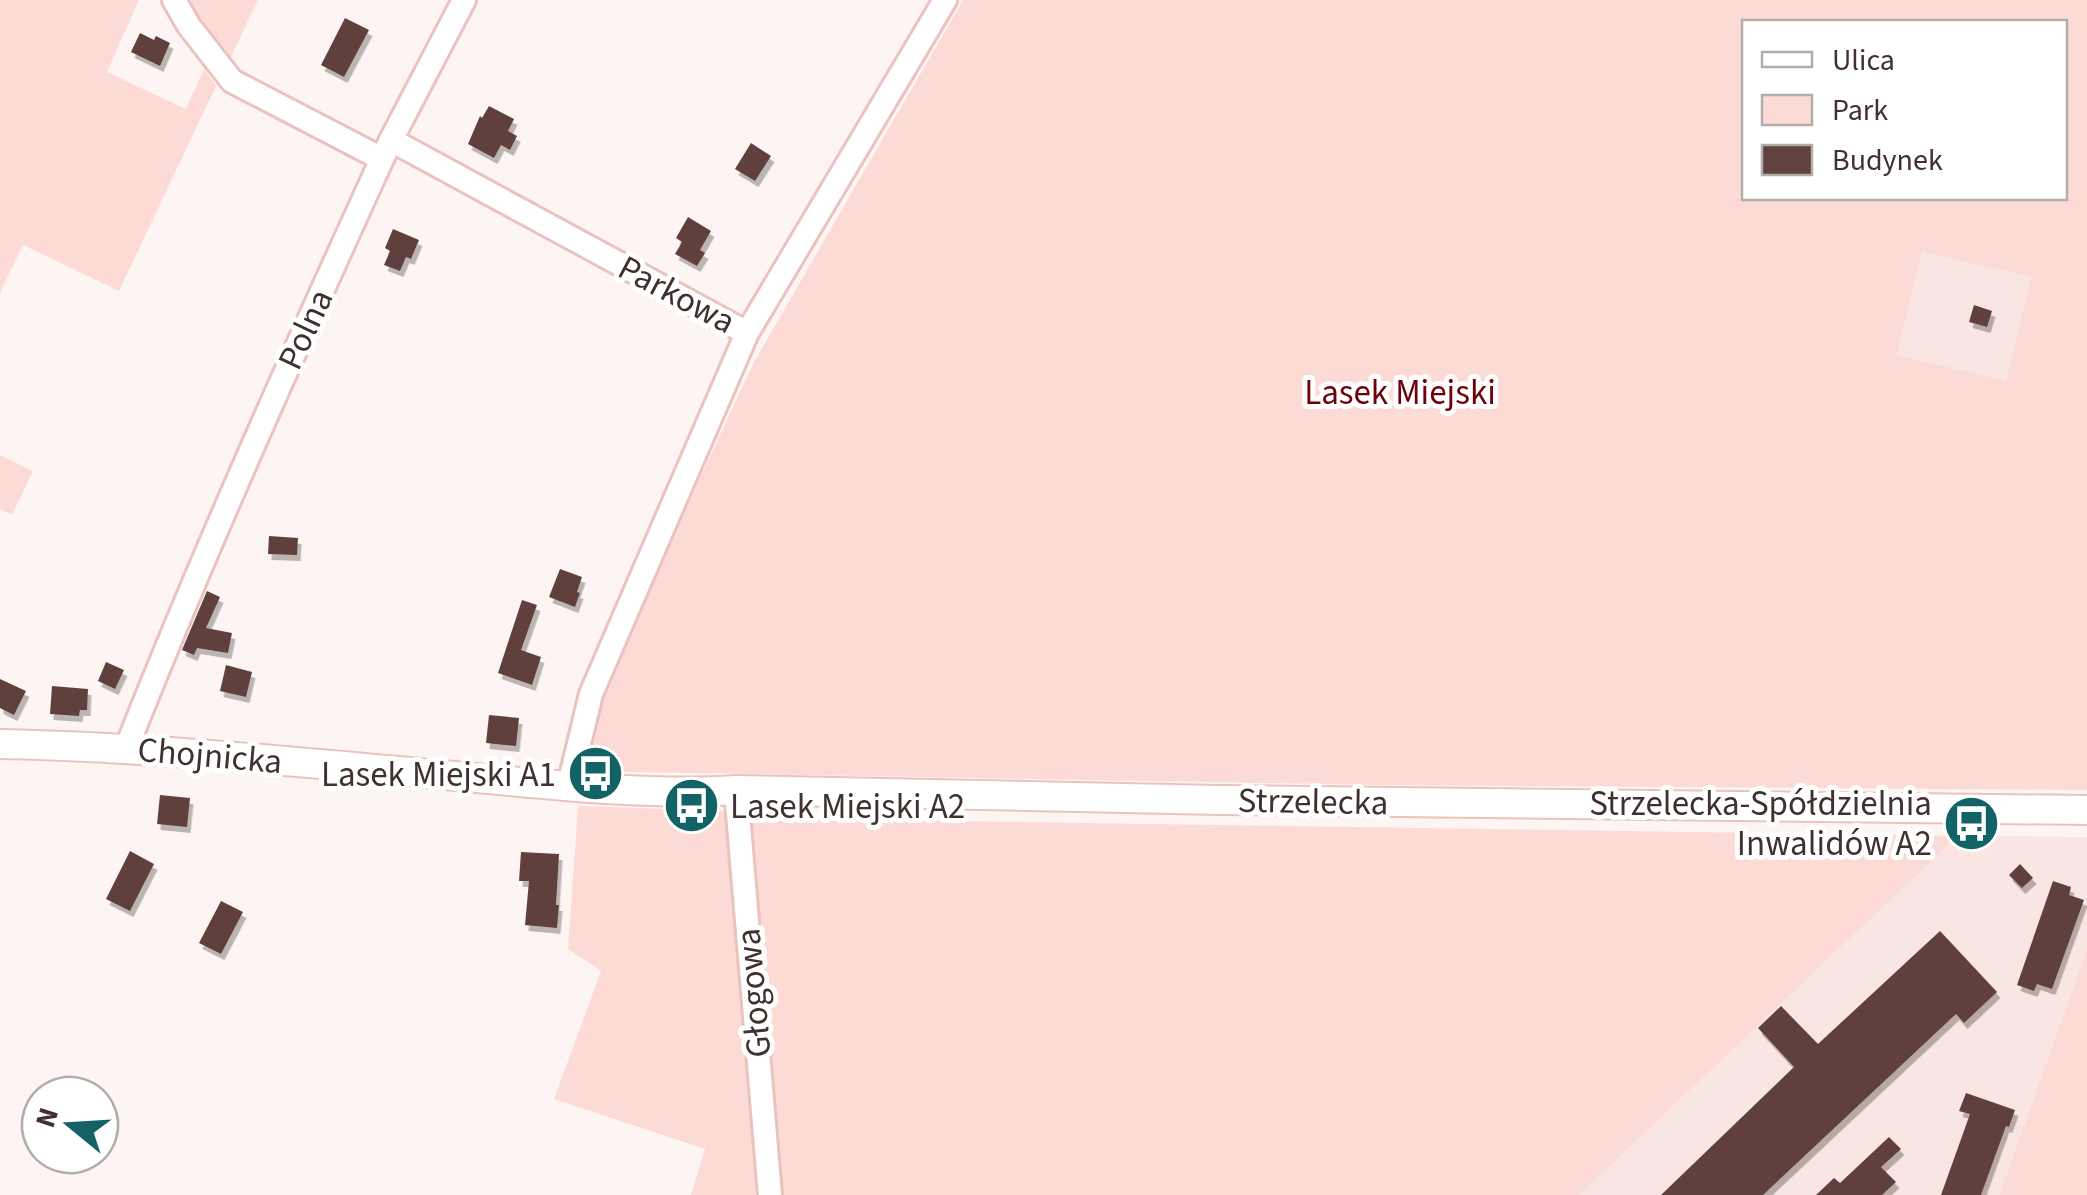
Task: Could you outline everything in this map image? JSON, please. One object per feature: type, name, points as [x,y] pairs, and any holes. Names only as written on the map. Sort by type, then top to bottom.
[{"type":"street","points":[[174,0],[232,81],[387,149]]},
{"type":"street","name":"Polna","points":[[126,748],[189,591],[293,354],[387,149],[464,0]]},
{"type":"street","name":"Parkowa","points":[[387,149],[747,333],[945,0]]},
{"type":"street","points":[[569,786],[591,694],[747,333]]},
{"type":"street","name":"Chojnicka","points":[[0,744],[126,748],[538,783]]},
{"type":"street","name":"Strzelecka","points":[[538,783],[707,792],[2087,810]]},
{"type":"street","name":"Głogowa","points":[[736,790],[770,1195]]},
{"type":"shaded area","points":[[1922,251],[2031,277],[2006,382],[1897,355]]},
{"type":"shaded area","points":[[1958,836],[2087,837],[2087,949],[1999,1195],[1579,1195]]},
{"type":"green space","points":[[0,0],[139,0],[107,72],[186,109],[204,69],[216,86],[119,291],[23,245],[0,293]]},
{"type":"green space","points":[[183,0],[258,0],[226,67]]},
{"type":"green space","name":"Lasek Miejski","points":[[963,0],[2087,0],[2087,790],[1378,785],[578,771],[598,696],[754,362]],"holes":[[[1922,252],[2031,277],[2006,381],[1897,355]]]},
{"type":"green space","points":[[0,455],[33,471],[12,515],[0,509]]},
{"type":"green space","points":[[578,806],[726,811],[758,1195],[691,1195],[705,1149],[554,1099],[601,971],[568,949]]},
{"type":"green space","points":[[750,818],[1958,836],[1579,1195],[778,1195]]},
{"type":"green space","points":[[2087,949],[2087,1195],[1999,1195]]},
{"type":"building","points":[[345,18],[369,30],[344,77],[321,65]]},
{"type":"building","points":[[140,33],[170,43],[160,66],[131,52]]},
{"type":"building","points":[[489,106],[514,119],[508,131],[517,136],[510,150],[501,145],[494,158],[468,144],[480,116]]},
{"type":"building","points":[[751,143],[771,156],[755,181],[735,169]]},
{"type":"building","points":[[688,217],[711,231],[700,250],[705,253],[697,266],[675,254],[682,242],[676,238]]},
{"type":"building","points":[[393,229],[419,240],[411,259],[406,257],[400,271],[384,265],[390,251],[385,248]]},
{"type":"building","points":[[1974,305],[1992,311],[1987,327],[1969,322]]},
{"type":"building","points":[[269,536],[298,538],[297,555],[268,554]]},
{"type":"building","points":[[560,569],[582,577],[575,607],[549,597]]},
{"type":"building","points":[[207,591],[220,597],[206,628],[232,633],[228,653],[197,648],[194,655],[182,650]]},
{"type":"building","points":[[522,600],[537,605],[521,650],[541,657],[532,685],[498,673]]},
{"type":"building","points":[[106,662],[124,670],[115,689],[98,681]]},
{"type":"building","points":[[226,665],[252,672],[246,697],[220,691]]},
{"type":"building","points":[[0,679],[26,691],[14,715],[0,708]]},
{"type":"building","points":[[52,686],[88,689],[87,710],[80,710],[79,716],[50,714]]},
{"type":"building","points":[[489,715],[519,718],[516,746],[486,743]]},
{"type":"building","points":[[160,795],[190,798],[187,827],[157,824]]},
{"type":"building","points":[[130,851],[154,864],[130,911],[106,899]]},
{"type":"building","points":[[521,852],[559,854],[557,928],[525,925],[529,881],[519,881]]},
{"type":"building","points":[[2020,864],[2033,878],[2022,888],[2009,875]]},
{"type":"building","points":[[2053,881],[2071,887],[2069,895],[2084,900],[2052,989],[2037,984],[2034,991],[2017,985]]},
{"type":"building","points":[[221,901],[243,912],[221,954],[199,943]]},
{"type":"building","points":[[1940,931],[1997,992],[1964,1023],[1956,1014],[1763,1195],[1661,1195],[1794,1067],[1758,1028],[1781,1006],[1818,1044]]},
{"type":"building","points":[[1966,1093],[2015,1110],[1981,1195],[1941,1195],[1970,1114],[1959,1111]]},
{"type":"building","points":[[1889,1137],[1901,1149],[1881,1167],[1896,1182],[1882,1195],[1816,1195],[1834,1178],[1840,1183]]},
{"type":"place","name":"Lasek Miejski A1","points":[[595,774]]},
{"type":"place","name":"Lasek Miejski A2","points":[[691,806]]},
{"type":"place","name":"Strzelecka-Spółdzielnia Inwalidów A2","points":[[1971,823]]}]
